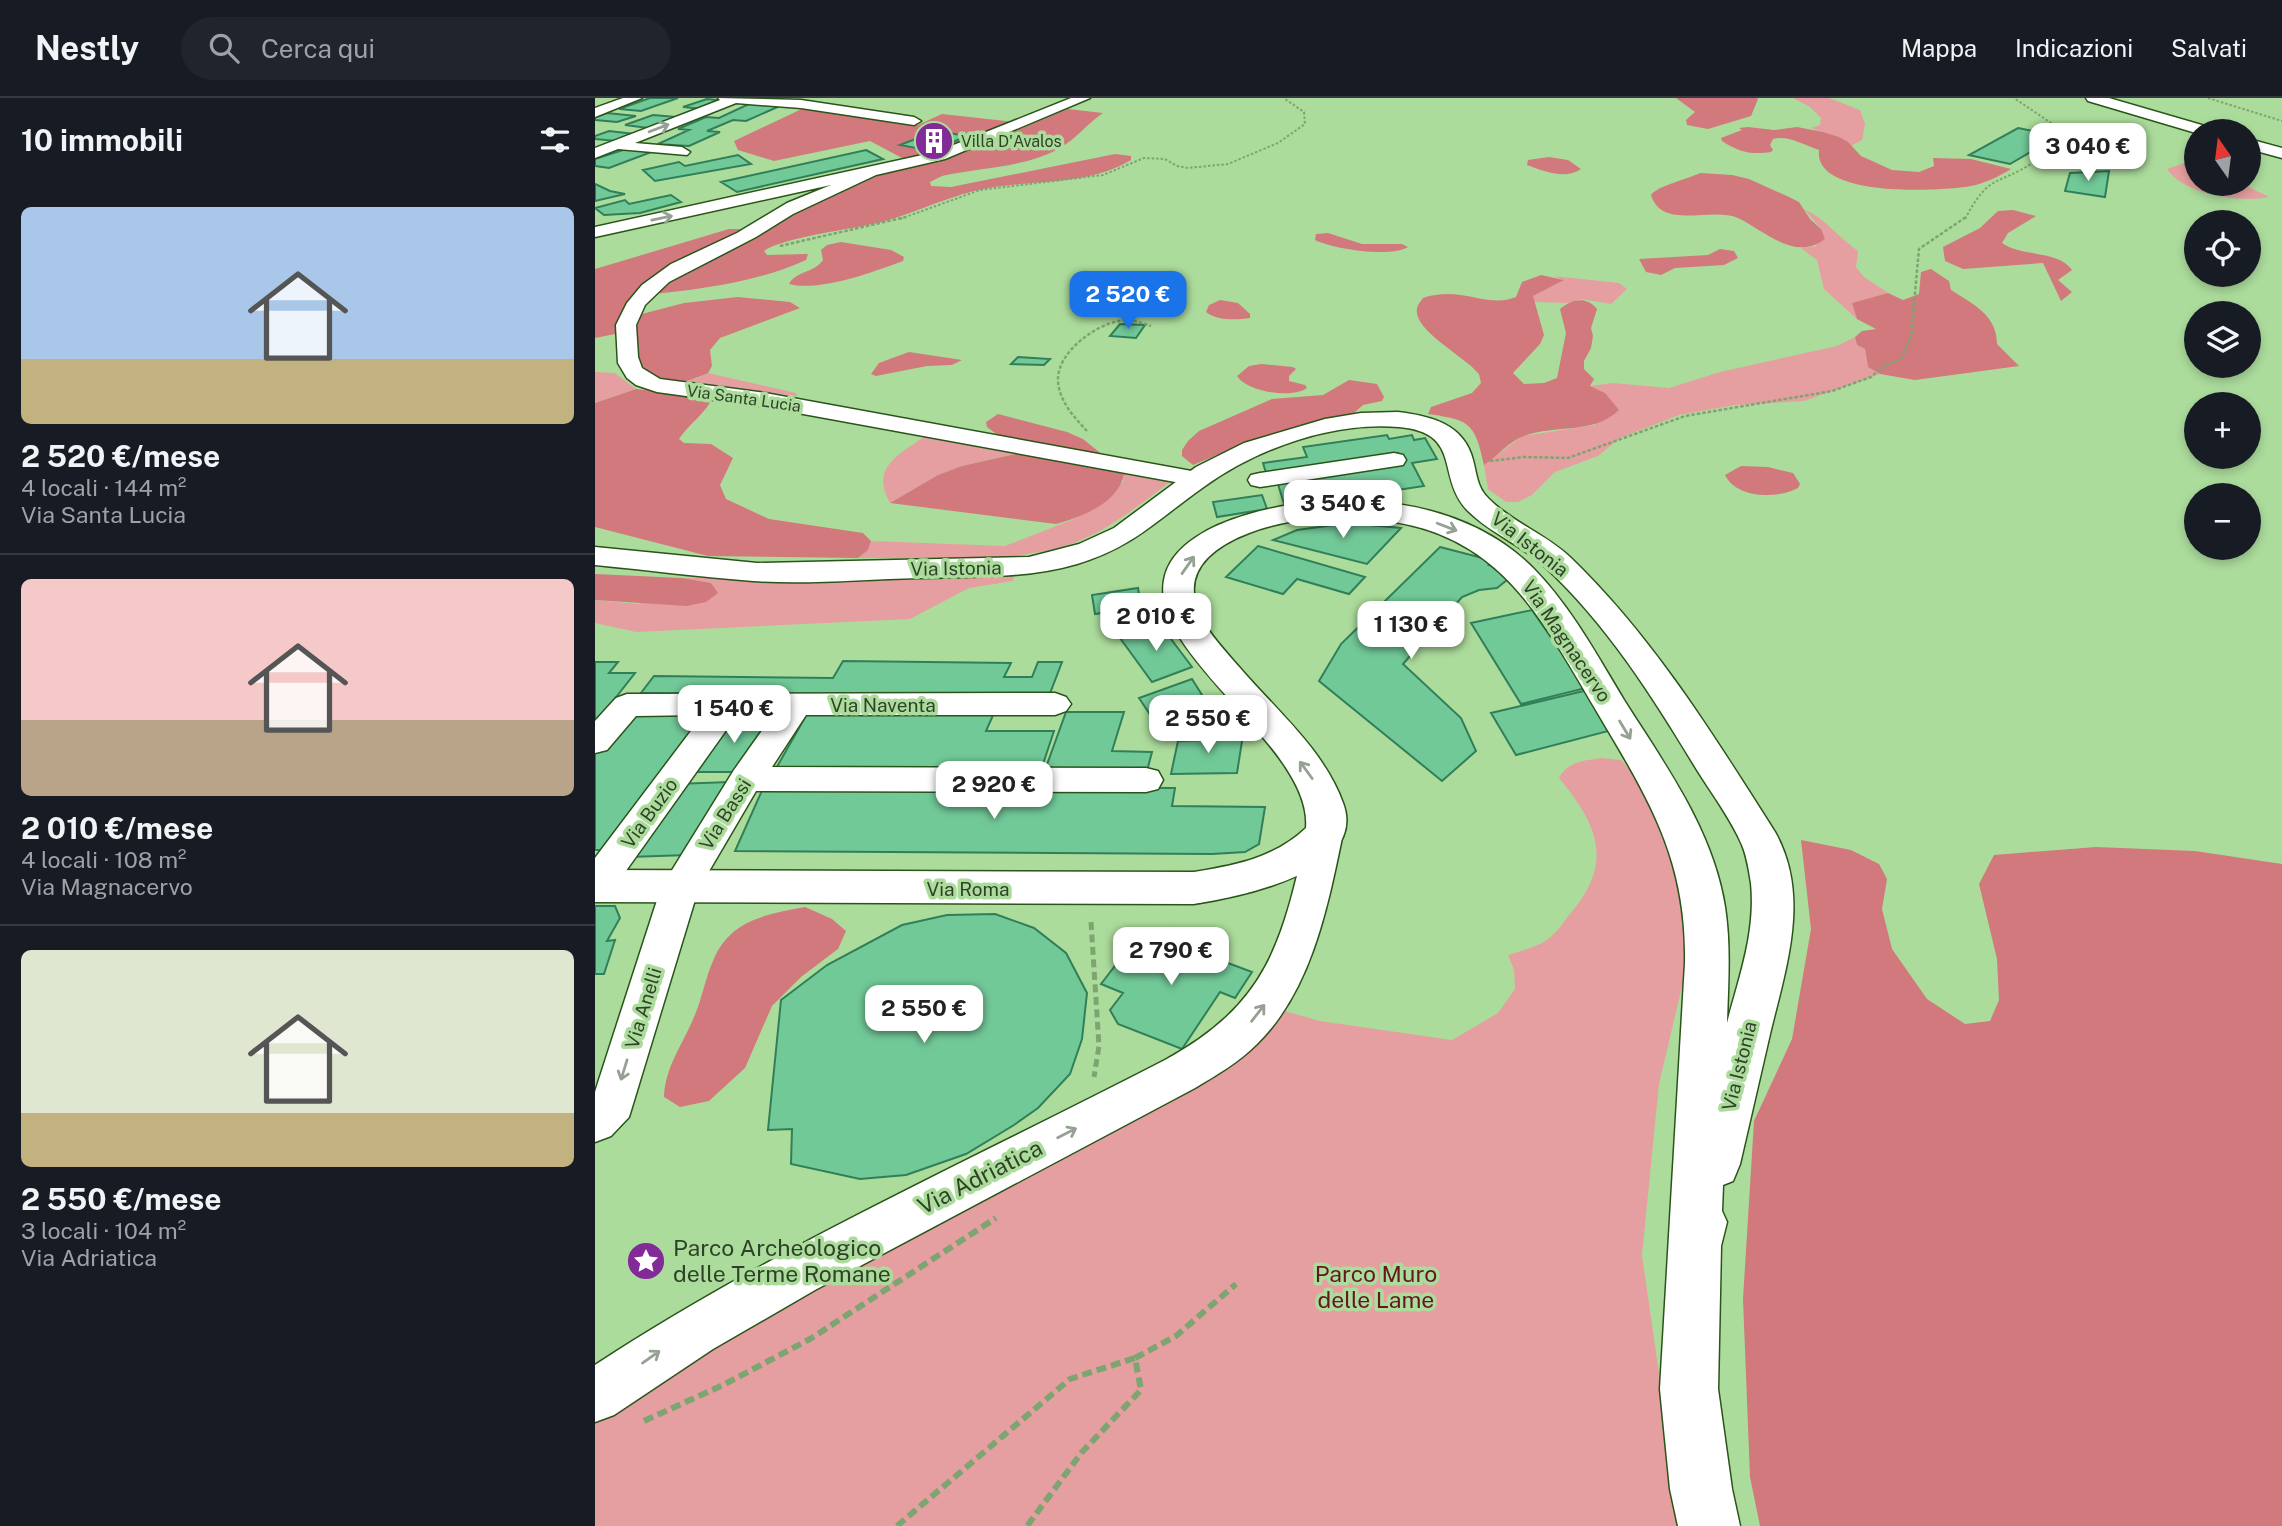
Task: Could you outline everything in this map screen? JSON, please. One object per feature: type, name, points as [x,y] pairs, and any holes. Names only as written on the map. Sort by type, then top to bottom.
[{"type":"street","points":[[595,113],[635,98]]},
{"type":"street","points":[[725,98],[807,101],[914,121]]},
{"type":"street","name":"Via Santa Lucia","points":[[595,232],[959,150],[1083,98]]},
{"type":"street","points":[[2093,98],[2184,125]]},
{"type":"street","points":[[595,153],[734,99]]},
{"type":"street","points":[[595,143],[682,152]]},
{"type":"street","points":[[2261,147],[2282,153]]},
{"type":"street","name":"Via Santa Lucia","points":[[870,171],[846,186],[787,210],[758,229],[671,272],[657,283],[627,320],[627,361],[631,372],[643,381],[657,386],[765,400],[1197,478]]},
{"type":"street","points":[[595,220],[617,228]]},
{"type":"street","name":"Via Istonia","points":[[595,556],[757,572],[1029,566],[1067,559],[1097,548],[1126,533],[1197,478],[1224,463],[1290,436],[1366,421],[1402,420],[1431,426],[1446,436],[1460,457],[1471,497],[1558,562],[1639,656],[1761,842],[1771,870],[1774,904],[1772,934],[1695,1246],[1689,1389],[1701,1489],[1709,1526]]},
{"type":"street","points":[[1260,480],[1394,460]]},
{"type":"street","name":"Via Magnacervo","points":[[1325,833],[1324,803],[1317,786],[1283,738],[1199,641],[1178,603],[1179,579],[1193,556],[1223,534],[1290,514],[1334,509],[1370,509],[1433,522],[1456,530],[1506,559],[1527,580],[1553,615],[1649,771],[1692,855],[1702,894],[1707,947],[1695,1246]]},
{"type":"street","points":[[595,543],[656,561]]},
{"type":"street","name":"Via Naventa","points":[[595,742],[627,705],[1055,704]]},
{"type":"street","name":"Via Buzio","points":[[595,886],[727,706]]},
{"type":"street","name":"Via Bassi","points":[[680,888],[746,779],[796,706]]},
{"type":"street","points":[[746,779],[1146,780]]},
{"type":"street","name":"Via Roma","points":[[595,886],[1089,890],[1194,888],[1245,879],[1288,865],[1310,850],[1325,833]]},
{"type":"street","name":"Via Adriatica","points":[[595,1396],[665,1348],[779,1281],[1178,1075],[1223,1046],[1253,1020],[1269,999],[1291,951],[1307,906],[1325,833]]},
{"type":"street","points":[[1245,879],[1279,877],[1297,881],[1304,890],[1307,906]]},
{"type":"street","name":"Via Anelli","points":[[595,1121],[614,1102],[680,888]]},
{"type":"path","points":[[1471,497],[1482,492],[1476,479],[1484,465],[1493,459],[1567,458],[1685,416],[1832,391],[1871,377],[1884,366],[1901,359],[1911,337],[1919,249],[1964,221],[1979,192],[1996,179],[2033,163],[2069,135],[2014,98]]},
{"type":"path","points":[[2208,98],[2282,121]]},
{"type":"path","points":[[775,247],[895,220],[981,190],[1103,175],[1148,157],[1165,159],[1177,166],[1188,168],[1235,162],[1277,144],[1305,124],[1304,112],[1285,99]]},
{"type":"path","points":[[1112,464],[1112,457],[1068,409],[1058,378],[1061,366],[1077,344],[1100,325],[1121,321],[1151,326]]},
{"type":"path","points":[[1089,890],[1099,1046]]},
{"type":"path","points":[[634,1425],[723,1385],[810,1339],[1000,1216]]},
{"type":"path","points":[[897,1526],[1070,1379],[1135,1358],[1175,1336],[1236,1284]]},
{"type":"path","points":[[1027,1526],[1082,1452],[1141,1391],[1135,1358]]},
{"type":"green space","points":[[1793,98],[1829,98],[1860,110],[1865,124],[1862,140],[1851,146],[1848,142],[1811,128],[1820,125],[1821,118],[1810,107]]},
{"type":"green space","points":[[2184,163],[2184,184],[2175,178],[2167,169]]},
{"type":"green space","points":[[2261,193],[2269,197],[2257,199],[2219,196],[2261,196]]},
{"type":"green space","points":[[1804,209],[1819,218],[1858,251],[1856,267],[1864,277],[1888,293],[1853,303],[1857,319],[1824,289],[1817,260],[1801,248],[1816,246],[1821,229]]},
{"type":"green space","points":[[1554,276],[1619,283],[1627,289],[1611,304],[1581,299],[1569,303],[1533,302],[1533,296],[1563,280]]},
{"type":"green space","points":[[1855,337],[1857,345],[1865,349],[1868,367],[1880,374],[1804,401],[1735,405],[1679,415],[1620,438],[1598,456],[1555,472],[1532,495],[1518,502],[1506,502],[1488,489],[1484,465],[1522,436],[1595,425],[1605,393],[1590,386],[1613,383],[1669,388],[1720,372],[1837,346]]},
{"type":"green space","points":[[595,372],[615,373],[636,389],[595,403]]},
{"type":"green space","points":[[708,373],[796,393],[797,396],[671,383]]},
{"type":"green space","points":[[928,434],[1025,452],[962,466],[938,475],[890,503],[884,490],[886,470],[899,455]]},
{"type":"green space","points":[[1124,474],[1170,482],[1105,528],[1057,548],[1002,557],[858,558],[868,550],[871,541],[1005,546],[1074,519],[1123,482]]},
{"type":"green space","points":[[1014,575],[1013,581],[969,588],[910,619],[636,632],[595,623],[595,600],[638,604],[711,583],[682,578]]},
{"type":"green space","name":"Parco Muro delle Lame","points":[[1601,758],[1621,760],[1635,776],[1662,832],[1690,907],[1684,978],[1659,1084],[1642,1255],[1681,1526],[595,1526],[595,1411],[1281,1010],[1320,1021],[1452,1040],[1498,1013],[1515,989],[1514,970],[1508,955],[1534,947],[1551,937],[1583,896],[1592,879],[1596,845],[1592,829],[1584,812],[1559,778],[1571,765]]},
{"type":"shaded area","points":[[1676,98],[1758,99],[1751,116],[1708,129],[1687,125],[1686,120],[1695,112]]},
{"type":"shaded area","points":[[804,108],[918,125],[942,114],[1015,122],[934,154],[904,159],[870,141],[774,161],[738,150],[734,141]]},
{"type":"shaded area","points":[[1068,109],[1103,113],[1066,144],[1046,155],[1018,163],[942,176],[930,182],[931,186],[951,187],[1115,154],[1131,156],[1131,160],[1094,175],[974,191],[882,222],[784,242],[764,251],[767,255],[808,254],[806,260],[751,279],[654,294],[669,279],[791,211],[878,174],[958,155]]},
{"type":"shaded area","points":[[1797,127],[1823,132],[1839,137],[1861,156],[1892,170],[1919,172],[1934,166],[1933,158],[1971,159],[2011,169],[1971,186],[1909,190],[1882,188],[1836,177],[1823,166],[1819,150],[1796,141],[1773,139],[1771,152],[1751,153],[1722,141],[1721,138],[1742,130],[1739,128],[1774,130]]},
{"type":"shaded area","points":[[1549,157],[1568,160],[1581,169],[1561,174],[1527,165],[1528,160]]},
{"type":"shaded area","points":[[1700,173],[1749,179],[1799,202],[1810,219],[1821,229],[1825,239],[1814,245],[1791,246],[1738,218],[1715,214],[1677,215],[1657,206],[1651,195],[1654,192]]},
{"type":"shaded area","points":[[2013,210],[2036,216],[2008,233],[2002,243],[2019,250],[2049,256],[2066,264],[2072,270],[2058,280],[2072,292],[2061,301],[2043,263],[1963,269],[1945,261],[1943,247],[1980,228],[1998,211]]},
{"type":"shaded area","points":[[729,229],[741,229],[743,232],[630,302],[618,318],[615,334],[595,338],[595,269]]},
{"type":"shaded area","points":[[1328,233],[1362,244],[1402,244],[1408,247],[1388,252],[1361,251],[1315,240],[1316,234]]},
{"type":"shaded area","points":[[841,242],[891,250],[904,257],[903,261],[831,283],[802,286],[789,284],[823,260],[821,250],[827,245]]},
{"type":"shaded area","points":[[1720,249],[1734,251],[1738,258],[1724,265],[1675,268],[1661,275],[1646,272],[1639,259],[1708,255]]},
{"type":"shaded area","points":[[1931,269],[1949,281],[1951,290],[1982,311],[1993,325],[1997,344],[2019,366],[1915,380],[1880,374],[1868,367],[1865,349],[1857,345],[1855,337],[1862,331],[1876,329],[1857,319],[1852,303],[1888,293],[1903,300],[1919,294],[1921,272]]},
{"type":"shaded area","points":[[1541,275],[1564,280],[1533,296],[1544,335],[1540,344],[1513,373],[1524,384],[1544,383],[1557,378],[1566,333],[1560,309],[1579,300],[1588,302],[1597,309],[1591,328],[1591,348],[1584,361],[1584,369],[1594,379],[1590,386],[1605,393],[1619,410],[1598,423],[1524,436],[1513,441],[1484,465],[1477,440],[1468,426],[1453,418],[1428,414],[1431,407],[1472,393],[1481,383],[1479,374],[1472,367],[1424,327],[1419,320],[1417,307],[1423,298],[1449,294],[1505,300],[1516,297],[1522,282]]},
{"type":"shaded area","points":[[738,297],[790,302],[800,308],[720,338],[710,350],[712,366],[708,373],[697,378],[669,382],[644,369],[636,360],[635,331],[638,315],[684,303]]},
{"type":"shaded area","points":[[1220,300],[1238,303],[1250,314],[1250,318],[1221,318],[1206,312],[1209,305]]},
{"type":"shaded area","points":[[909,352],[962,360],[952,365],[927,366],[876,376],[871,374],[879,363]]},
{"type":"shaded area","points":[[1261,364],[1293,367],[1296,369],[1289,376],[1289,381],[1307,388],[1291,393],[1270,392],[1250,386],[1237,376],[1249,366]]},
{"type":"shaded area","points":[[1349,380],[1377,384],[1384,397],[1382,401],[1363,405],[1354,413],[1246,443],[1193,465],[1182,456],[1182,450],[1188,441],[1199,431],[1272,399],[1323,395]]},
{"type":"shaded area","points":[[636,389],[713,397],[679,439],[684,443],[711,444],[733,458],[720,485],[726,499],[769,519],[863,533],[871,541],[868,550],[858,558],[708,556],[595,527],[595,403]]},
{"type":"shaded area","points":[[998,414],[1067,432],[1083,439],[1104,456],[999,436],[987,427],[986,422]]},
{"type":"shaded area","points":[[1025,452],[1124,474],[1121,484],[1107,501],[1087,513],[1056,524],[890,503],[938,475],[962,466]]},
{"type":"shaded area","points":[[1741,466],[1768,467],[1793,473],[1800,484],[1790,492],[1780,494],[1748,493],[1731,483],[1725,475]]},
{"type":"shaded area","points":[[595,574],[682,578],[711,583],[718,593],[706,602],[687,606],[595,600]]},
{"type":"shaded area","points":[[1801,840],[1851,850],[1879,864],[1887,879],[1882,909],[1892,949],[1927,999],[1965,1024],[1990,1021],[1999,1000],[1997,959],[1979,884],[1994,855],[2096,847],[2195,851],[2282,864],[2282,1526],[1760,1526],[1750,1477],[1743,1299],[1754,1121],[1792,1039],[1811,929]]},
{"type":"shaded area","points":[[805,907],[832,919],[846,931],[838,949],[801,977],[772,1006],[745,1068],[709,1101],[680,1107],[664,1097],[671,1066],[694,1017],[720,947],[729,936],[751,921]]},
{"type":"building","points":[[650,98],[678,98],[641,111],[619,109]]},
{"type":"building","points":[[707,99],[727,101],[703,109],[683,107]]},
{"type":"building","points":[[751,103],[782,105],[746,121],[733,120],[707,131],[720,132],[689,146],[658,144],[689,130],[678,129],[706,117],[719,118]]},
{"type":"building","points":[[607,113],[636,116],[617,122],[595,120],[595,117]]},
{"type":"building","points":[[653,115],[676,117],[648,128],[625,125]]},
{"type":"building","points":[[2018,128],[2058,136],[2010,164],[1969,155]]},
{"type":"building","points":[[609,131],[635,134],[616,141],[595,139],[595,136]]},
{"type":"building","name":"Villa D'Avalos","points":[[936,131],[967,136],[932,151],[900,145]]},
{"type":"building","points":[[626,149],[654,151],[609,168],[595,166],[595,159]]},
{"type":"building","points":[[866,150],[883,159],[737,192],[721,182]]},
{"type":"building","points":[[738,155],[751,164],[655,181],[643,170],[679,162],[685,166]]},
{"type":"building","points":[[2109,171],[2105,197],[2065,191],[2070,173]]},
{"type":"building","points":[[595,184],[610,191],[625,194],[595,201]]},
{"type":"building","points":[[671,195],[681,202],[640,213],[604,215],[595,208],[625,200],[629,204]]},
{"type":"building","points":[[1120,324],[1145,325],[1136,338],[1110,336]]},
{"type":"building","points":[[1018,357],[1050,359],[1044,365],[1011,364]]},
{"type":"building","points":[[1387,435],[1389,439],[1412,435],[1414,440],[1425,438],[1437,459],[1412,463],[1424,486],[1285,507],[1277,481],[1403,463],[1398,453],[1266,473],[1263,463],[1307,457],[1303,447]]},
{"type":"building","points":[[1262,495],[1267,509],[1217,517],[1213,502]]},
{"type":"building","points":[[1349,523],[1401,528],[1367,564],[1273,540],[1297,530]]},
{"type":"building","points":[[1258,546],[1365,577],[1349,594],[1297,579],[1283,594],[1226,577]]},
{"type":"building","points":[[1440,547],[1494,561],[1489,565],[1503,568],[1512,576],[1497,588],[1479,590],[1462,597],[1403,664],[1461,718],[1476,751],[1442,781],[1319,681],[1341,644]]},
{"type":"building","points":[[1138,588],[1141,607],[1095,614],[1092,595]]},
{"type":"building","points":[[1532,610],[1586,688],[1521,704],[1471,623]]},
{"type":"building","points":[[1159,623],[1192,667],[1152,682],[1120,638]]},
{"type":"building","points":[[843,661],[1011,663],[1004,677],[1032,677],[1038,662],[1062,662],[1049,696],[641,693],[654,676],[833,678]]},
{"type":"building","points":[[595,662],[618,662],[609,673],[635,673],[595,724]]},
{"type":"building","points":[[1192,679],[1202,695],[1197,697],[1208,714],[1161,731],[1139,698]]},
{"type":"building","points":[[1588,690],[1616,729],[1516,755],[1491,713]]},
{"type":"building","points":[[1066,712],[1124,712],[1112,751],[1152,752],[1147,771],[1045,770]]},
{"type":"building","points":[[627,713],[709,714],[609,850],[595,850],[595,752]]},
{"type":"building","points":[[994,713],[986,731],[1054,731],[1041,770],[774,772],[807,714]]},
{"type":"building","points":[[728,717],[776,718],[741,772],[690,772]]},
{"type":"building","points":[[1205,735],[1243,735],[1237,773],[1171,774],[1178,741],[1204,740]]},
{"type":"building","points":[[729,782],[688,855],[630,857],[675,784]]},
{"type":"building","points":[[764,786],[1175,788],[1172,806],[1265,807],[1259,844],[1245,852],[735,851]]},
{"type":"building","points":[[595,906],[615,906],[620,918],[607,941],[615,940],[604,974],[595,974]]},
{"type":"building","points":[[995,914],[1034,928],[1066,953],[1087,993],[1082,1039],[1070,1074],[1038,1108],[1014,1125],[966,1154],[906,1175],[860,1179],[791,1164],[792,1129],[768,1130],[781,1000],[827,965],[902,925],[947,915]]},
{"type":"building","points":[[1173,928],[1220,946],[1212,957],[1252,972],[1235,998],[1220,992],[1182,1049],[1118,1024],[1110,1010],[1123,993],[1101,984],[1131,945],[1155,954]]},
{"type":"place","name":"Villa D'Avalos","points":[[934,141]]},
{"type":"place","name":"Parco Archeologico delle Terme Romane","points":[[646,1261]]}]
